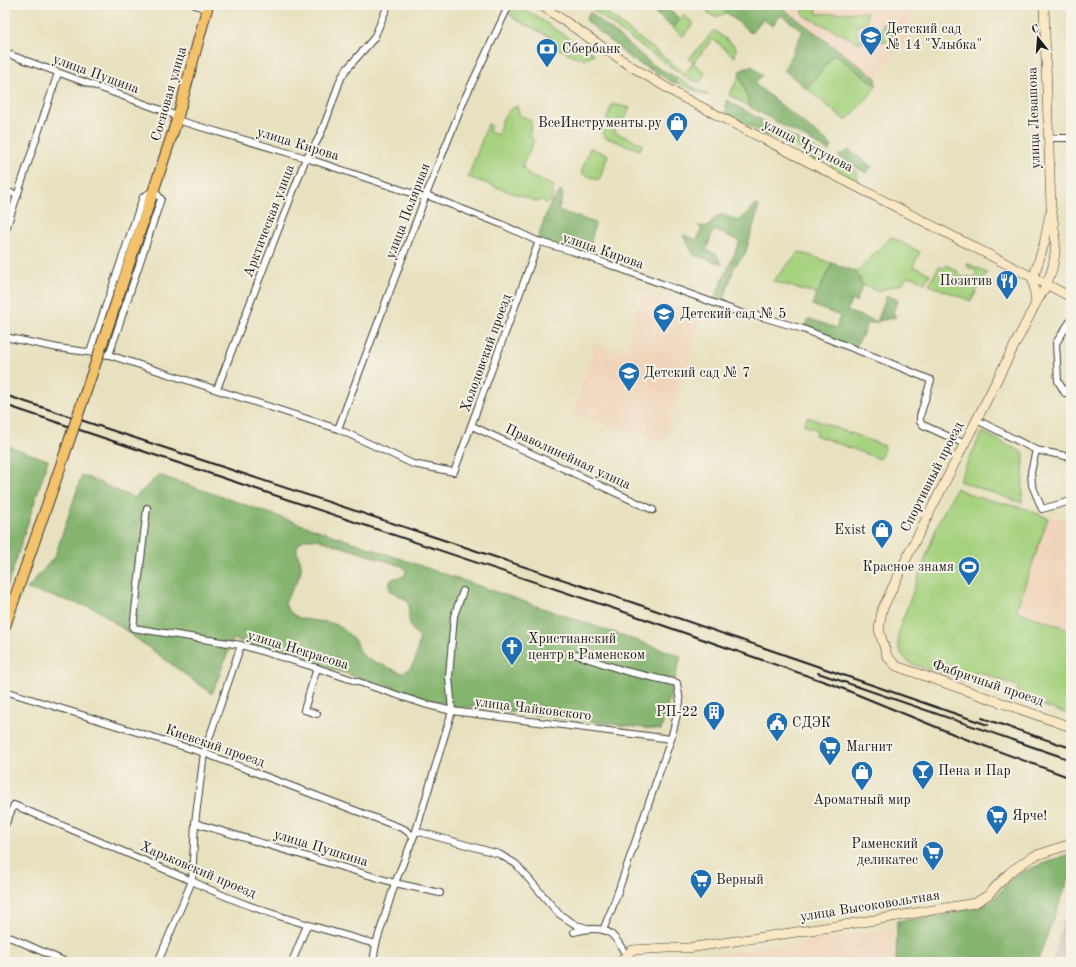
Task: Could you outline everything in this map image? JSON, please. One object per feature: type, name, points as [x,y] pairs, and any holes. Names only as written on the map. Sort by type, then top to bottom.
[{"type":"main road","name":"улица Чугунова","points":[[541,5],[628,65],[682,97],[1033,279],[1071,297]]},
{"type":"main road","name":"улица Левашова","points":[[1044,5],[1051,207],[1056,234],[1056,255],[1046,285]]},
{"type":"main road","name":"Сосновая улица","points":[[5,626],[177,120],[208,7]]},
{"type":"main road","name":"улица Левашова","points":[[1033,279],[1044,244],[1051,207]]},
{"type":"main road","points":[[1033,279],[1036,303]]},
{"type":"main road","name":"Спортивный проезд","points":[[896,666],[887,656],[879,630],[882,610],[911,549],[1046,285]]},
{"type":"main road","name":"Фабричный проезд","points":[[896,666],[1071,727]]},
{"type":"main road","name":"улица Высоковольтная","points":[[626,955],[632,950],[688,948],[844,925],[975,903],[988,895],[1010,872],[1030,858],[1071,844]]},
{"type":"main road","points":[[620,962],[626,955]]},
{"type":"street","points":[[195,5],[208,7]]},
{"type":"street","name":"Арктическая улица","points":[[218,389],[306,158],[312,152],[341,78],[346,70],[374,38],[388,5]]},
{"type":"street","name":"улица Полярная","points":[[338,429],[426,195],[465,98],[509,5]]},
{"type":"street","name":"улица Пущина","points":[[5,53],[172,114],[177,120]]},
{"type":"street","points":[[5,232],[58,73]]},
{"type":"street","name":"улица Кирова","points":[[177,120],[306,158],[420,196],[426,195],[501,224],[539,241],[572,251],[746,315],[759,316],[803,329],[885,360],[931,380],[920,416],[920,422],[923,425],[965,444]]},
{"type":"street","points":[[1049,138],[1071,138]]},
{"type":"street","points":[[90,352],[143,197],[154,190],[161,199],[109,355]]},
{"type":"street","points":[[5,191],[18,195]]},
{"type":"street","name":"Холодовский проезд","points":[[338,429],[412,464],[454,472],[539,241]]},
{"type":"street","points":[[1071,320],[1056,343],[1058,381],[1065,393],[1071,392]]},
{"type":"street","points":[[5,337],[58,348],[109,355],[338,429]]},
{"type":"street","points":[[977,420],[1036,450],[1071,457]]},
{"type":"street","name":"Праволинейная улица","points":[[472,426],[653,510]]},
{"type":"street","points":[[1036,450],[1031,472],[1032,485],[1042,509],[1071,501]]},
{"type":"street","name":"улица Некрасова","points":[[146,508],[133,628],[241,645],[317,668],[424,704],[452,711]]},
{"type":"street","points":[[373,962],[376,944],[395,883],[414,833],[452,711],[449,678],[454,616],[463,591]]},
{"type":"street","points":[[158,962],[192,881],[195,823],[204,753],[241,645]]},
{"type":"street","points":[[577,655],[625,671],[677,683],[680,702],[671,739],[613,906],[603,930]]},
{"type":"street","points":[[317,668],[304,710],[318,714]]},
{"type":"street","name":"Киевский проезд","points":[[5,691],[204,753],[414,833],[499,854],[516,864],[559,914],[576,925],[587,928]]},
{"type":"street","name":"улица Чайковского","points":[[452,711],[671,739]]},
{"type":"street","name":"Харьковский проезд","points":[[5,826],[14,805],[192,881],[213,892],[307,925],[376,944]]},
{"type":"street","name":"улица Пушкина","points":[[195,823],[395,883],[440,893]]},
{"type":"street","points":[[292,962],[307,925]]},
{"type":"street","points":[[574,932],[587,928],[603,930],[611,934],[626,955]]},
{"type":"street","points":[[5,935],[66,962]]},
{"type":"shaded area","name":"Детский сад № 14 \"Улыбка\"","points":[[778,5],[910,5],[910,36],[876,78]]},
{"type":"shaded area","name":"Детский сад № 7","points":[[641,295],[703,315],[663,442],[573,414],[595,344],[625,353]]},
{"type":"shaded area","points":[[1049,517],[1070,519],[1071,517],[1071,630],[1016,611]]},
{"type":"shaded area","points":[[1063,920],[1071,923],[1071,962],[1052,962]]},
{"type":"shaded area","points":[[893,929],[893,962],[655,962],[691,958]]},
{"type":"green space","points":[[509,5],[518,5],[594,54],[584,60],[550,45],[550,37],[515,19],[506,11]]},
{"type":"green space","points":[[596,5],[614,5],[608,14],[685,73],[693,63],[705,73],[700,82],[690,80],[620,31],[592,9]]},
{"type":"green space","points":[[646,5],[667,5],[666,7],[680,19],[673,28]]},
{"type":"green space","points":[[713,5],[723,5],[727,13],[714,17],[707,12]]},
{"type":"green space","points":[[723,5],[733,5],[738,8],[741,5],[778,5],[876,78],[876,85],[834,54],[807,89],[784,70],[803,31],[781,15],[772,26],[763,19],[751,33],[727,13]]},
{"type":"green space","points":[[816,6],[817,14],[867,12],[867,24],[857,24],[858,39],[883,38],[882,24],[892,23],[893,36],[887,41],[857,42],[803,15],[803,7]]},
{"type":"green space","points":[[590,12],[653,65],[677,78],[674,83],[630,58],[587,21],[586,18]]},
{"type":"green space","points":[[683,15],[694,23],[683,36],[673,28]]},
{"type":"green space","points":[[714,30],[736,47],[735,57],[713,39],[693,63],[689,59]]},
{"type":"green space","points":[[834,54],[876,85],[871,94],[846,121],[807,89]]},
{"type":"green space","points":[[752,66],[762,75],[755,84],[832,146],[829,151],[750,107],[739,71]]},
{"type":"green space","points":[[740,75],[750,107],[729,95]]},
{"type":"green space","points":[[677,78],[708,95],[707,96],[680,84],[674,83]]},
{"type":"green space","points":[[726,100],[778,129],[766,135],[726,114]]},
{"type":"green space","points":[[612,104],[630,108],[624,120],[619,118],[614,132],[643,144],[640,150],[604,137],[602,133]]},
{"type":"green space","points":[[517,106],[520,116],[527,118],[532,124],[529,134],[534,141],[522,166],[528,175],[554,186],[551,202],[545,203],[541,199],[538,202],[468,177],[488,124],[491,125],[489,132],[498,135],[503,118],[508,112]]},
{"type":"green space","points":[[778,129],[830,157],[823,163],[817,164],[808,154],[785,137],[784,141],[766,135]]},
{"type":"green space","points":[[590,148],[608,155],[599,180],[581,173]]},
{"type":"green space","points":[[849,150],[872,167],[866,173],[838,156]]},
{"type":"green space","points":[[835,160],[857,172],[859,186],[832,170],[830,167]]},
{"type":"green space","points":[[561,190],[563,195],[558,210],[595,223],[588,257],[537,241],[548,208]]},
{"type":"green space","points":[[755,205],[759,206],[745,254],[734,267],[722,306],[713,302],[740,241],[713,230],[706,251],[716,254],[722,264],[694,255],[683,235],[697,240],[702,228],[698,226],[708,227],[715,218],[721,215],[739,221]]},
{"type":"green space","points":[[891,237],[920,252],[913,266],[930,274],[925,283],[913,277],[907,277],[902,284],[877,291],[863,285],[856,272]]},
{"type":"green space","points":[[799,252],[832,263],[820,295],[773,281]]},
{"type":"green space","points":[[832,263],[856,272],[863,285],[856,302],[851,300],[847,311],[876,322],[867,324],[854,349],[803,329],[808,319],[836,328],[840,316],[812,305]]},
{"type":"green space","points":[[967,263],[987,273],[971,301],[929,285],[939,266],[944,269],[946,265],[958,271],[957,273],[967,279],[967,276],[973,278],[977,272],[968,267]]},
{"type":"green space","points":[[887,295],[898,300],[893,312],[896,317],[877,322]]},
{"type":"green space","points":[[807,417],[885,446],[880,459],[815,435],[817,430],[804,425]]},
{"type":"green space","points":[[982,432],[1024,453],[1022,503],[959,481]]},
{"type":"green space","points":[[5,445],[48,460],[5,594]]},
{"type":"green space","points":[[82,475],[134,498],[159,475],[681,656],[661,730],[473,707],[456,707],[233,639],[212,694],[96,609],[27,589],[55,556]],"holes":[[[305,539],[317,539],[402,566],[406,570],[405,576],[392,579],[389,584],[390,590],[409,603],[409,618],[411,626],[420,637],[416,658],[414,663],[407,670],[402,673],[367,659],[362,654],[353,639],[337,625],[301,618],[289,611],[285,604],[288,595],[298,579],[301,569],[297,546]]]},
{"type":"green space","name":"Красное знамя","points":[[956,488],[976,497],[1023,508],[1048,518],[1016,611],[1071,630],[1071,715],[1014,696],[1019,687],[977,671],[968,682],[912,664],[901,653],[898,643],[900,627],[939,521]]},
{"type":"green space","points":[[1066,855],[1071,856],[1071,873],[1037,962],[896,962],[897,921],[941,916],[990,903],[1016,874]]},
{"type":"railway","points":[[5,395],[637,604],[988,725]]},
{"type":"railway","points":[[5,405],[633,615],[834,685],[963,738],[1071,778]]},
{"type":"railway","points":[[818,673],[1071,760]]},
{"type":"railway","points":[[982,718],[1071,748]]},
{"type":"place","name":"Детский сад № 14 \"Улыбка\"","points":[[871,56]]},
{"type":"place","name":"Сбербанк","points":[[547,68]]},
{"type":"place","name":"ВсеИнструменты.ру","points":[[677,142]]},
{"type":"place","name":"Позитив","points":[[1007,300]]},
{"type":"place","name":"Детский сад № 5","points":[[664,334]]},
{"type":"place","name":"Детский сад № 7","points":[[629,392]]},
{"type":"place","name":"Exist","points":[[882,550]]},
{"type":"place","name":"Красное знамя","points":[[969,586]]},
{"type":"place","name":"Христианский центр в Раменском","points":[[512,666]]},
{"type":"place","name":"РП-22","points":[[714,732]]},
{"type":"place","name":"СДЭК","points":[[777,742]]},
{"type":"place","name":"Магнит","points":[[830,766]]},
{"type":"place","name":"Пена и Пар","points":[[923,790]]},
{"type":"place","name":"Ароматный мир","points":[[862,792]]},
{"type":"place","name":"Ярче!","points":[[997,836]]},
{"type":"place","name":"Раменский деликатес","points":[[933,872]]},
{"type":"place","name":"Верный","points":[[701,900]]}]
